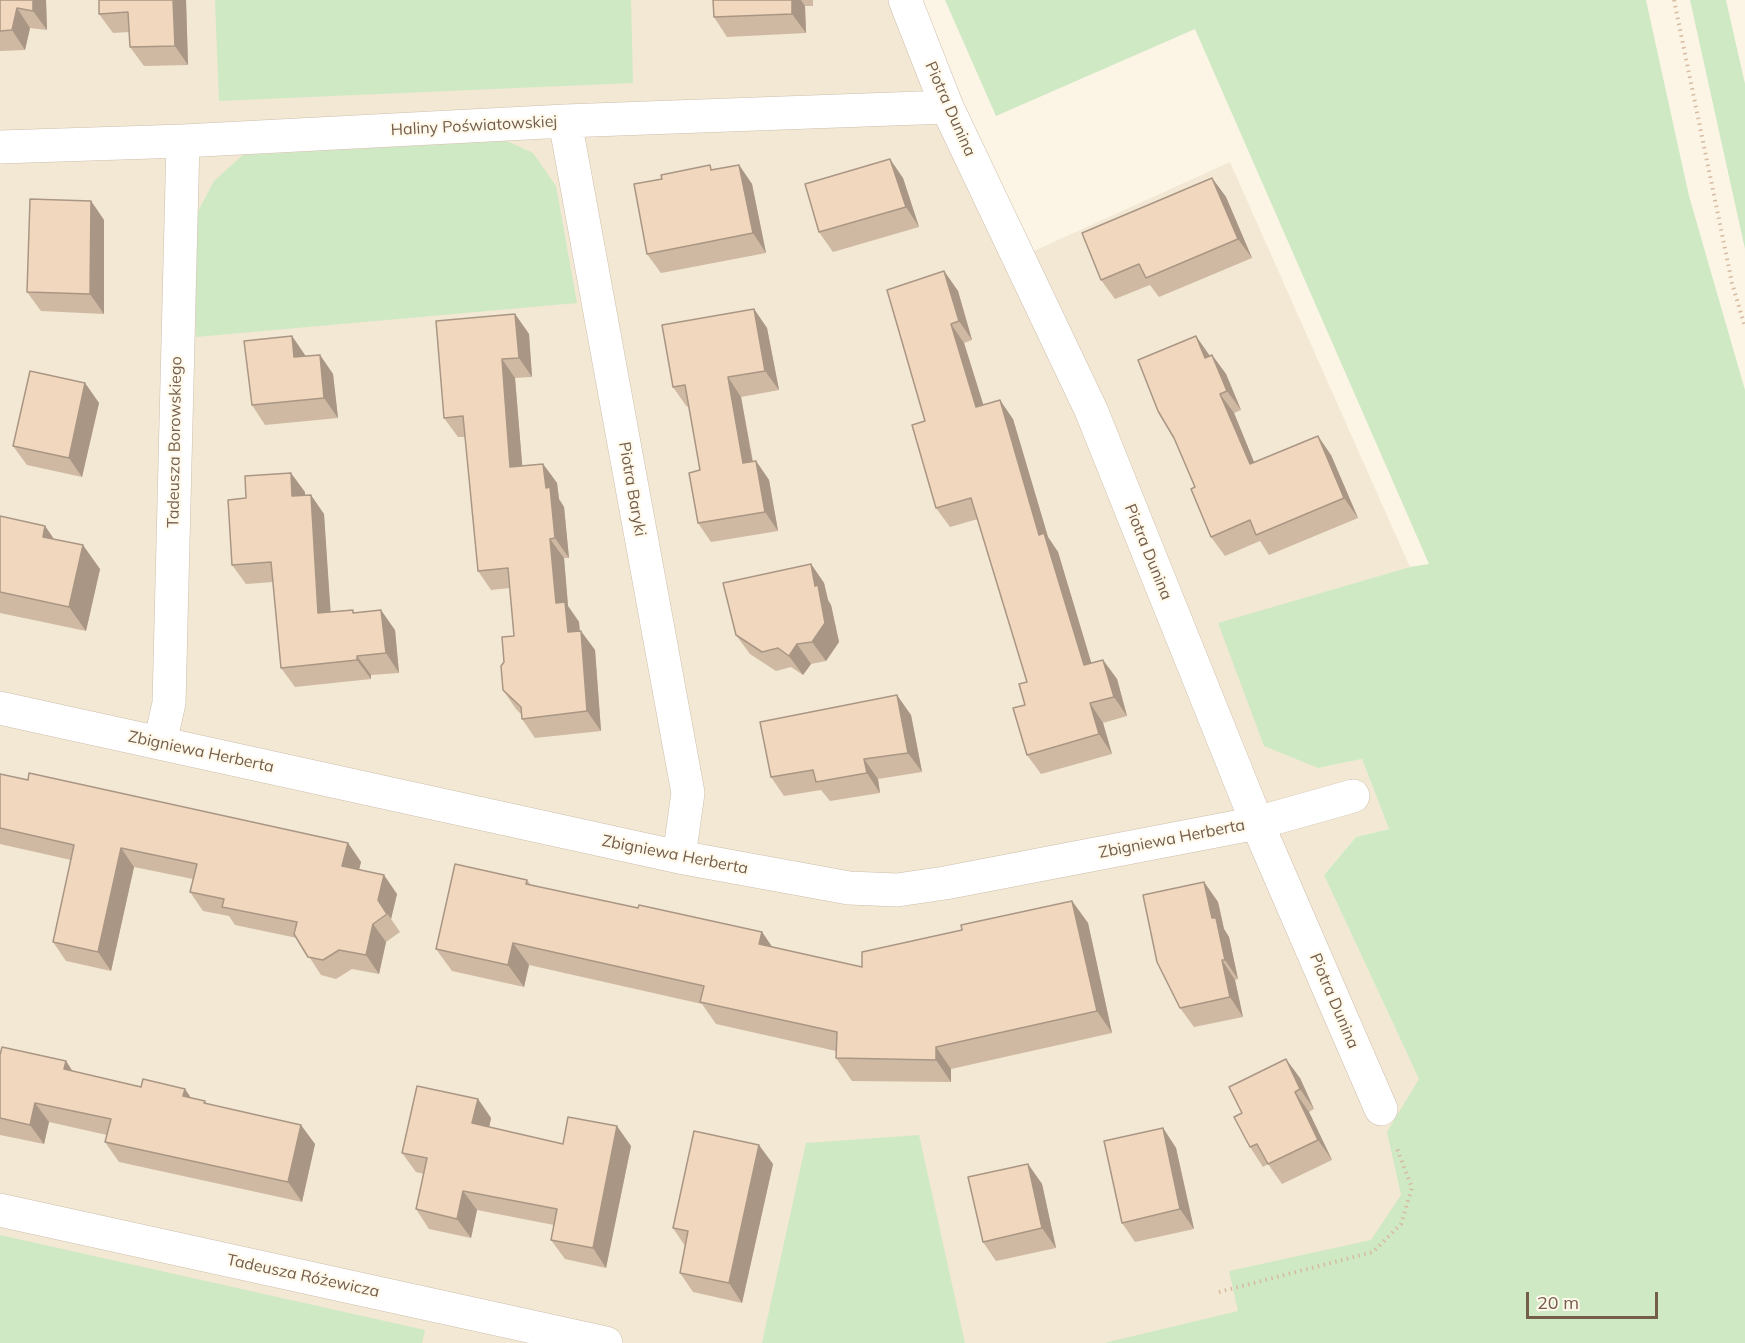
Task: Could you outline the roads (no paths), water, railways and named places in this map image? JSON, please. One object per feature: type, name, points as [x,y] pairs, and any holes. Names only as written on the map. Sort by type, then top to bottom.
[{"type":"street","name":"Piotra Dunina","points":[[905,0],[947,107],[1091,410],[1257,823],[1381,1109]]},
{"type":"street","name":"Haliny Poświatowskiej","points":[[0,147],[183,141],[565,121],[947,107]]},
{"type":"street","name":"Piotra Baryki","points":[[565,121],[688,793],[679,857]]},
{"type":"street","name":"Tadeusza Borowskiego","points":[[160,742],[169,704],[183,141]]},
{"type":"street","name":"Zbigniewa Herberta","points":[[0,708],[679,857],[849,888],[897,890],[957,880],[1257,823],[1353,796]]},
{"type":"street","name":"Tadeusza Różewicza","points":[[0,1210],[606,1343]]}]
